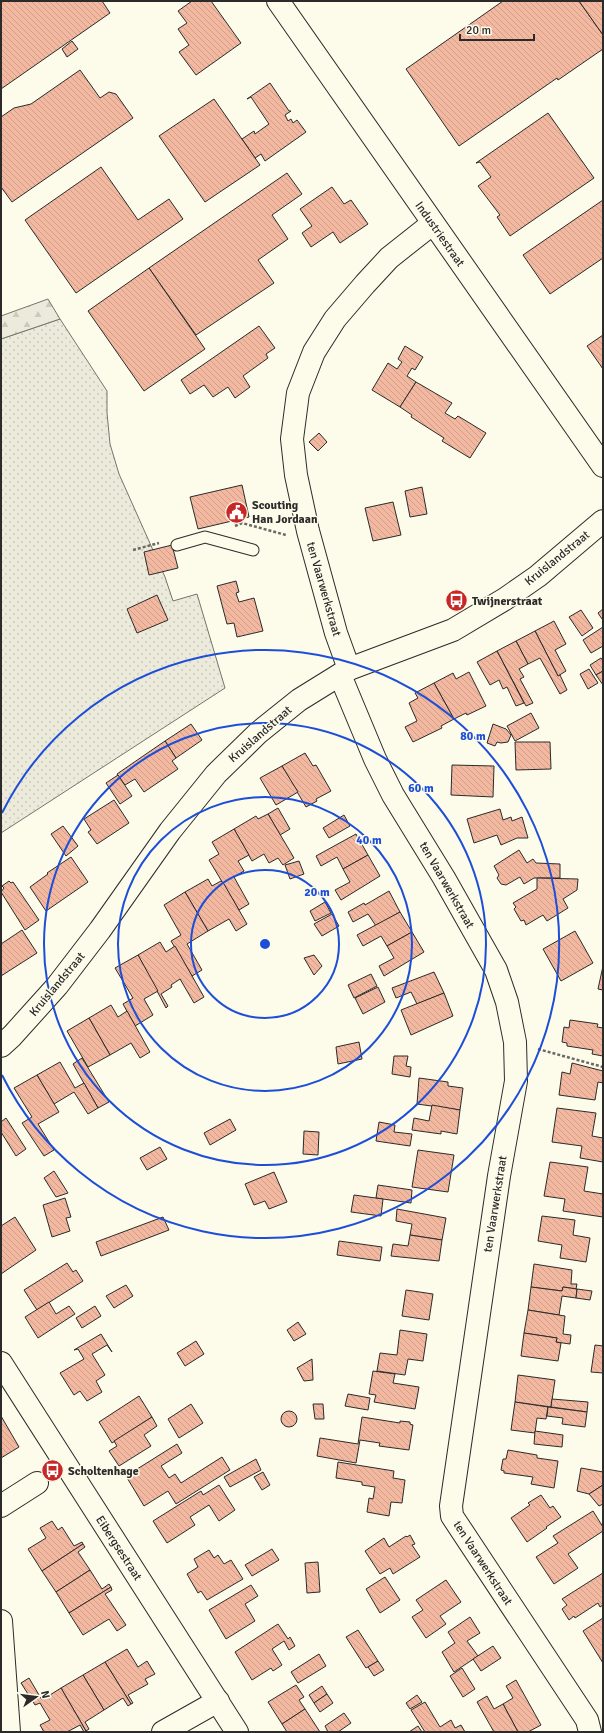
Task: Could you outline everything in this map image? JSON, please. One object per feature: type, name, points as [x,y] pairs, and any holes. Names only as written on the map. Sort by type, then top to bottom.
[{"type":"street","name":"Industriestraat","points":[[278,1],[432,224],[603,466]]},
{"type":"street","name":"ten Vaarwerkstraat","points":[[432,224],[389,258],[335,319],[314,352],[298,393],[292,439],[296,475],[308,531],[345,672],[375,759],[393,795],[444,878],[496,970],[507,1002],[515,1042],[516,1081],[497,1191],[451,1506],[452,1516],[587,1720],[590,1732]]},
{"type":"street","name":"Kruislandstraat","points":[[1,1046],[12,1036],[76,961],[100,930],[170,831],[216,774],[258,733],[299,700],[345,672],[453,630],[505,599],[538,576],[603,521]]},
{"type":"street","name":"Eibergsestraat","points":[[1,1363],[237,1732]]},
{"type":"street","points":[[1,1506],[37,1483]]},
{"type":"street","points":[[1,1621],[9,1732]]},
{"type":"street","points":[[163,1732],[218,1701]]},
{"type":"lane","points":[[177,545],[205,537],[253,550]]},
{"type":"path","points":[[133,550],[172,540],[177,545]]},
{"type":"path","points":[[515,1042],[603,1067]]},
{"type":"green space","points":[[48,299],[60,319],[1,339],[1,316]]},
{"type":"green space","points":[[60,319],[107,391],[107,413],[110,444],[119,474],[165,577],[173,601],[197,594],[225,688],[1,833],[1,339]]},
{"type":"building","points":[[1,1],[102,1],[110,13],[1,89]]},
{"type":"building","points":[[192,1],[211,1],[241,43],[196,75],[179,52],[189,45],[178,29],[187,23],[178,11]]},
{"type":"building","points":[[503,1],[579,1],[603,35],[603,49],[558,80],[557,78],[459,146],[406,69]]},
{"type":"building","points":[[579,1],[603,1],[603,35]]},
{"type":"building","points":[[72,41],[78,49],[67,57],[62,49]]},
{"type":"building","points":[[80,70],[100,98],[109,92],[116,94],[133,118],[12,202],[1,187],[1,117],[14,108],[31,104]]},
{"type":"building","points":[[270,83],[289,111],[291,111],[285,115],[288,121],[291,119],[293,123],[297,120],[306,132],[265,161],[261,154],[255,158],[242,139],[254,131],[255,134],[269,124],[251,97],[247,99]]},
{"type":"building","points":[[214,99],[260,165],[205,202],[159,136]]},
{"type":"building","points":[[548,113],[594,178],[510,236],[497,217],[500,215],[478,186],[491,177],[480,162],[476,163]]},
{"type":"building","points":[[101,167],[138,220],[169,199],[183,219],[76,293],[25,220]]},
{"type":"building","points":[[287,173],[302,194],[272,215],[288,239],[258,260],[274,283],[196,335],[149,268]]},
{"type":"building","points":[[332,187],[344,204],[351,200],[368,224],[340,243],[333,232],[311,247],[302,233],[312,226],[300,209]]},
{"type":"building","points":[[603,200],[603,258],[550,294],[523,255]]},
{"type":"building","points":[[149,268],[205,349],[144,391],[88,311]]},
{"type":"building","points":[[259,326],[275,348],[266,354],[268,358],[243,376],[250,387],[235,398],[228,387],[213,397],[204,385],[190,394],[181,380]]},
{"type":"building","points":[[603,335],[603,369],[587,346]]},
{"type":"building","points":[[405,346],[423,357],[415,370],[412,368],[407,376],[416,382],[400,407],[372,390],[388,363],[397,369],[402,362],[398,359]]},
{"type":"building","points":[[416,382],[452,403],[445,413],[455,419],[458,416],[486,433],[470,458],[442,441],[444,438],[411,417],[412,415],[400,407]]},
{"type":"building","points":[[319,433],[327,442],[318,451],[309,442]]},
{"type":"building","points":[[242,485],[249,517],[198,529],[190,497]]},
{"type":"building","points":[[422,487],[427,514],[410,517],[405,491]]},
{"type":"building","points":[[393,502],[401,535],[373,541],[365,508]]},
{"type":"building","points":[[172,545],[178,568],[149,575],[144,552]]},
{"type":"building","points":[[236,581],[239,592],[236,593],[239,602],[254,598],[263,631],[237,637],[234,623],[227,624],[217,586]]},
{"type":"building","points":[[157,595],[168,620],[137,633],[127,609]]},
{"type":"building","points":[[603,609],[603,619],[602,619],[598,613]]},
{"type":"building","points":[[581,610],[593,628],[582,636],[569,617]]},
{"type":"building","points":[[554,621],[566,644],[555,650],[566,671],[558,676],[535,631]]},
{"type":"building","points":[[603,627],[603,646],[591,653],[583,640]]},
{"type":"building","points":[[535,631],[558,676],[560,675],[567,690],[560,694],[540,658],[528,664],[516,641]]},
{"type":"building","points":[[516,641],[528,664],[519,669],[524,677],[520,679],[533,703],[526,706],[497,651]]},
{"type":"building","points":[[497,651],[524,703],[516,706],[507,687],[503,689],[499,680],[490,685],[477,662]]},
{"type":"building","points":[[601,658],[603,661],[603,671],[596,675],[590,665]]},
{"type":"building","points":[[589,669],[598,683],[588,689],[580,674]]},
{"type":"building","points":[[603,671],[603,685],[596,675]]},
{"type":"building","points":[[469,672],[486,706],[454,719],[434,683],[453,673],[456,679]]},
{"type":"building","points":[[434,683],[454,719],[441,726],[442,728],[413,742],[405,727],[417,721],[409,703],[418,698],[415,693]]},
{"type":"building","points":[[531,713],[539,728],[515,741],[507,726]]},
{"type":"building","points":[[191,724],[202,740],[176,758],[165,741]]},
{"type":"building","points":[[493,724],[506,729],[511,735],[508,742],[497,742],[495,746],[487,743]]},
{"type":"building","points":[[165,741],[176,758],[172,761],[178,769],[144,792],[135,779],[125,785],[117,774]]},
{"type":"building","points":[[515,742],[550,742],[551,769],[516,770]]},
{"type":"building","points":[[305,753],[313,766],[316,765],[331,791],[316,799],[317,801],[306,807],[282,766]]},
{"type":"building","points":[[452,765],[494,766],[493,797],[451,795]]},
{"type":"building","points":[[282,766],[298,792],[276,805],[260,778]]},
{"type":"building","points":[[118,775],[132,796],[120,804],[106,783]]},
{"type":"building","points":[[114,800],[129,823],[97,844],[88,832],[91,830],[84,819]]},
{"type":"building","points":[[278,808],[290,829],[280,835],[268,814]]},
{"type":"building","points":[[500,809],[503,820],[511,817],[512,821],[522,817],[528,838],[517,838],[501,845],[497,835],[474,843],[467,819]]},
{"type":"building","points":[[268,814],[294,858],[283,865],[278,858],[269,863],[264,854],[252,861],[234,829],[256,816],[258,819]]},
{"type":"building","points":[[344,815],[350,826],[329,838],[323,828]]},
{"type":"building","points":[[63,826],[78,846],[66,856],[51,834]]},
{"type":"building","points":[[234,829],[249,855],[238,861],[244,871],[234,877],[249,904],[239,910],[209,860],[219,854],[212,842]]},
{"type":"building","points":[[356,834],[368,855],[343,869],[337,857],[321,866],[316,856]]},
{"type":"building","points":[[519,850],[527,863],[533,859],[536,863],[560,864],[560,878],[534,878],[524,884],[520,877],[506,885],[501,884],[497,878],[499,875],[494,866]]},
{"type":"building","points":[[368,855],[380,876],[341,900],[335,890],[350,882],[343,869]]},
{"type":"building","points":[[71,857],[88,882],[46,911],[30,887],[48,874],[47,873]]},
{"type":"building","points":[[299,861],[304,874],[290,879],[285,865]]},
{"type":"building","points":[[537,878],[578,879],[577,890],[563,899],[568,908],[547,921],[543,915],[526,925],[524,920],[521,921],[514,909],[516,907],[513,903],[537,889]]},
{"type":"building","points":[[208,879],[212,886],[221,881],[224,884],[247,924],[236,931],[229,919],[208,931],[185,892]]},
{"type":"building","points":[[9,881],[11,883],[13,882],[39,920],[25,930],[1,892],[4,888],[2,886]]},
{"type":"building","points":[[389,891],[400,912],[376,926],[368,914],[353,922],[348,912],[364,903],[365,905]]},
{"type":"building","points":[[185,892],[208,931],[187,944],[202,970],[192,976],[171,941],[181,935],[164,905]]},
{"type":"building","points":[[325,902],[331,913],[315,921],[310,911]]},
{"type":"building","points":[[400,912],[412,932],[387,946],[381,936],[363,946],[357,935]]},
{"type":"building","points":[[332,914],[339,926],[322,936],[314,924]]},
{"type":"building","points":[[22,930],[37,953],[1,976],[1,944]]},
{"type":"building","points":[[575,931],[593,963],[561,981],[543,949]]},
{"type":"building","points":[[412,932],[424,952],[384,976],[379,966],[394,958],[387,946]]},
{"type":"building","points":[[160,942],[166,952],[175,946],[204,997],[194,1003],[180,979],[171,985],[172,987],[161,994],[168,1006],[166,1008],[138,955]]},
{"type":"building","points":[[138,955],[158,991],[144,999],[153,1015],[135,1026],[123,1004],[133,998],[115,968]]},
{"type":"building","points":[[314,955],[322,966],[314,975],[304,958]]},
{"type":"building","points":[[603,966],[603,990],[598,989]]},
{"type":"building","points":[[434,972],[444,993],[417,1004],[411,992],[396,998],[392,988]]},
{"type":"building","points":[[371,974],[377,986],[354,998],[348,985]]},
{"type":"building","points":[[378,987],[385,1002],[363,1014],[355,998]]},
{"type":"building","points":[[444,993],[453,1016],[411,1035],[401,1010]]},
{"type":"building","points":[[111,1005],[118,1017],[127,1011],[150,1052],[140,1058],[131,1043],[110,1055],[89,1018]]},
{"type":"building","points":[[89,1018],[110,1055],[88,1067],[67,1031]]},
{"type":"building","points":[[570,1020],[598,1024],[597,1027],[603,1028],[603,1056],[592,1054],[593,1050],[567,1046],[567,1043],[562,1042],[564,1027],[569,1028]]},
{"type":"building","points":[[359,1042],[362,1059],[338,1064],[336,1047]]},
{"type":"building","points":[[394,1056],[408,1056],[406,1066],[411,1067],[410,1077],[392,1074]]},
{"type":"building","points":[[82,1058],[109,1102],[98,1108],[73,1064]]},
{"type":"building","points":[[60,1062],[75,1088],[84,1083],[98,1108],[88,1114],[74,1092],[54,1104],[37,1075]]},
{"type":"building","points":[[572,1063],[603,1071],[603,1083],[598,1082],[595,1100],[559,1095],[562,1072],[570,1074]]},
{"type":"building","points":[[37,1075],[59,1112],[38,1124],[54,1150],[44,1156],[22,1123],[32,1117],[14,1088]]},
{"type":"building","points":[[419,1078],[448,1082],[448,1086],[463,1088],[460,1110],[417,1104]]},
{"type":"building","points":[[432,1105],[460,1110],[457,1134],[441,1131],[441,1134],[412,1130],[414,1118],[429,1121]]},
{"type":"building","points":[[557,1108],[596,1113],[592,1136],[603,1138],[603,1162],[580,1158],[582,1146],[552,1142]]},
{"type":"building","points":[[6,1118],[26,1149],[16,1156],[1,1132],[1,1122]]},
{"type":"building","points":[[230,1119],[236,1130],[210,1145],[204,1133]]},
{"type":"building","points":[[379,1122],[395,1125],[394,1132],[412,1134],[410,1146],[376,1141]]},
{"type":"building","points":[[304,1131],[319,1132],[318,1155],[303,1154]]},
{"type":"building","points":[[160,1147],[167,1159],[147,1170],[140,1158]]},
{"type":"building","points":[[418,1150],[454,1155],[448,1192],[412,1187]]},
{"type":"building","points":[[550,1162],[588,1167],[584,1191],[603,1194],[603,1217],[563,1211],[565,1199],[544,1196]]},
{"type":"building","points":[[54,1171],[68,1193],[56,1197],[44,1178]]},
{"type":"building","points":[[274,1172],[287,1202],[269,1209],[265,1201],[254,1205],[245,1184]]},
{"type":"building","points":[[378,1185],[412,1190],[411,1203],[376,1198]]},
{"type":"building","points":[[354,1195],[383,1199],[381,1216],[351,1212]]},
{"type":"building","points":[[65,1198],[71,1217],[66,1218],[70,1231],[52,1237],[43,1205]]},
{"type":"building","points":[[397,1209],[446,1218],[442,1240],[410,1235],[412,1224],[396,1221]]},
{"type":"building","points":[[542,1216],[575,1220],[573,1235],[590,1238],[586,1262],[560,1258],[562,1245],[538,1241]]},
{"type":"building","points":[[15,1217],[36,1250],[1,1274],[1,1226]]},
{"type":"building","points":[[163,1217],[169,1230],[101,1256],[96,1242]]},
{"type":"building","points":[[410,1235],[442,1240],[439,1261],[391,1256],[393,1244],[408,1246]]},
{"type":"building","points":[[339,1241],[382,1247],[380,1261],[337,1255]]},
{"type":"building","points":[[67,1263],[73,1272],[76,1270],[83,1281],[37,1310],[24,1290]]},
{"type":"building","points":[[534,1264],[572,1270],[571,1284],[577,1284],[576,1289],[563,1287],[562,1291],[531,1287]]},
{"type":"building","points":[[126,1285],[133,1296],[114,1308],[106,1296]]},
{"type":"building","points":[[531,1287],[562,1291],[563,1287],[577,1289],[576,1298],[562,1296],[559,1315],[528,1310]]},
{"type":"building","points":[[577,1289],[592,1291],[590,1300],[576,1298]]},
{"type":"building","points":[[406,1290],[433,1294],[429,1320],[402,1316]]},
{"type":"building","points":[[49,1302],[56,1314],[69,1306],[75,1314],[38,1338],[25,1317]]},
{"type":"building","points":[[95,1306],[101,1316],[82,1328],[76,1318]]},
{"type":"building","points":[[528,1310],[565,1316],[563,1334],[571,1335],[570,1344],[556,1342],[557,1338],[524,1333]]},
{"type":"building","points":[[298,1322],[306,1334],[294,1341],[287,1330]]},
{"type":"building","points":[[400,1330],[427,1334],[423,1361],[408,1359],[405,1375],[377,1371],[380,1353],[397,1355]]},
{"type":"building","points":[[524,1333],[557,1338],[556,1342],[561,1343],[558,1361],[521,1356]]},
{"type":"building","points":[[101,1334],[112,1352],[107,1345],[92,1354],[105,1375],[96,1381],[102,1392],[87,1401],[80,1391],[74,1395],[60,1373],[84,1359],[78,1349],[74,1350]]},
{"type":"building","points":[[196,1341],[204,1354],[185,1366],[177,1353]]},
{"type":"building","points":[[595,1345],[603,1346],[603,1373],[591,1372]]},
{"type":"building","points":[[312,1359],[313,1380],[304,1381],[297,1368]]},
{"type":"building","points":[[373,1371],[395,1374],[393,1383],[419,1387],[415,1409],[374,1402],[376,1395],[369,1394]]},
{"type":"building","points":[[518,1375],[555,1380],[551,1407],[515,1402]]},
{"type":"building","points":[[348,1394],[370,1398],[368,1410],[345,1406]]},
{"type":"building","points":[[139,1396],[152,1417],[112,1443],[99,1422]]},
{"type":"building","points":[[552,1399],[588,1402],[587,1412],[551,1407]]},
{"type":"building","points":[[515,1402],[548,1407],[546,1419],[537,1418],[535,1433],[511,1430]]},
{"type":"building","points":[[191,1404],[203,1423],[179,1438],[168,1419]]},
{"type":"building","points":[[313,1404],[323,1404],[324,1419],[315,1419]]},
{"type":"building","points":[[548,1407],[587,1412],[585,1427],[562,1424],[563,1418],[547,1416]]},
{"type":"building","points":[[286,1411],[292,1411],[297,1416],[295,1425],[292,1427],[286,1427],[281,1422],[281,1416]]},
{"type":"building","points":[[1,1416],[19,1447],[1,1458]]},
{"type":"building","points":[[152,1417],[157,1426],[144,1435],[151,1446],[119,1466],[109,1451],[117,1446],[114,1441]]},
{"type":"building","points":[[362,1417],[400,1423],[400,1421],[410,1422],[410,1424],[413,1425],[409,1450],[379,1446],[380,1443],[360,1440],[356,1463],[317,1456],[320,1438],[358,1444]]},
{"type":"building","points":[[535,1431],[563,1435],[562,1447],[534,1444]]},
{"type":"building","points":[[177,1444],[182,1453],[161,1466],[169,1478],[175,1474],[181,1483],[222,1457],[230,1470],[176,1504],[168,1491],[144,1506],[126,1476]]},
{"type":"building","points":[[508,1450],[537,1455],[537,1458],[558,1461],[554,1488],[531,1484],[533,1477],[504,1473],[504,1471],[501,1470],[503,1459],[506,1459]]},
{"type":"building","points":[[256,1459],[261,1470],[230,1487],[224,1477]]},
{"type":"building","points":[[338,1462],[394,1471],[393,1478],[405,1480],[402,1503],[391,1502],[389,1516],[367,1512],[369,1498],[373,1499],[375,1487],[362,1485],[362,1482],[336,1478]]},
{"type":"building","points":[[581,1468],[603,1472],[603,1485],[589,1494],[577,1491]]},
{"type":"building","points":[[263,1472],[270,1485],[262,1490],[254,1477]]},
{"type":"building","points":[[219,1485],[235,1510],[219,1521],[209,1505],[190,1517],[195,1525],[167,1543],[153,1521],[201,1491],[203,1495]]},
{"type":"building","points":[[603,1485],[603,1504],[599,1506],[589,1494]]},
{"type":"building","points":[[541,1495],[550,1508],[553,1506],[561,1517],[527,1542],[511,1518],[530,1505],[528,1503]]},
{"type":"building","points":[[593,1511],[603,1527],[603,1531],[568,1554],[578,1568],[554,1584],[536,1557],[558,1543],[553,1536]]},
{"type":"building","points":[[52,1521],[58,1530],[62,1527],[74,1546],[82,1542],[83,1544],[42,1571],[28,1549],[46,1538],[40,1528]]},
{"type":"building","points":[[410,1535],[415,1544],[412,1545],[420,1557],[393,1574],[390,1568],[380,1574],[365,1551],[384,1538],[389,1547]]},
{"type":"building","points":[[83,1544],[85,1547],[78,1552],[90,1570],[56,1592],[42,1571]]},
{"type":"building","points":[[272,1549],[279,1560],[252,1576],[245,1565]]},
{"type":"building","points":[[209,1550],[214,1558],[218,1555],[224,1564],[231,1560],[243,1579],[207,1600],[201,1591],[198,1593],[187,1574],[198,1567],[194,1559]]},
{"type":"building","points":[[318,1562],[320,1592],[307,1593],[305,1563]]},
{"type":"building","points":[[90,1570],[102,1589],[109,1584],[111,1587],[69,1613],[56,1592]]},
{"type":"building","points":[[603,1573],[603,1605],[600,1607],[598,1603],[575,1618],[574,1616],[569,1620],[562,1609],[567,1605],[562,1599]]},
{"type":"building","points":[[385,1577],[400,1600],[380,1613],[366,1589]]},
{"type":"building","points":[[446,1580],[461,1602],[440,1616],[446,1624],[426,1638],[412,1617],[423,1610],[416,1600]]},
{"type":"building","points":[[251,1585],[258,1596],[245,1604],[255,1621],[226,1639],[209,1610]]},
{"type":"building","points":[[111,1587],[112,1590],[105,1594],[126,1625],[117,1631],[109,1619],[83,1635],[69,1613]]},
{"type":"building","points":[[470,1617],[480,1633],[467,1641],[478,1656],[454,1672],[442,1652],[455,1643],[448,1632]]},
{"type":"building","points":[[603,1618],[603,1663],[583,1631]]},
{"type":"building","points":[[278,1624],[288,1639],[290,1637],[295,1646],[289,1650],[284,1641],[272,1649],[282,1665],[273,1671],[271,1668],[252,1680],[235,1652]]},
{"type":"building","points":[[358,1630],[378,1661],[366,1668],[346,1637]]},
{"type":"building","points":[[493,1646],[501,1658],[481,1671],[473,1659]]},
{"type":"building","points":[[127,1649],[138,1667],[147,1661],[155,1674],[145,1679],[148,1684],[128,1695],[133,1703],[131,1704],[105,1662]]},
{"type":"building","points":[[319,1654],[326,1666],[298,1683],[291,1672]]},
{"type":"building","points":[[378,1661],[384,1670],[374,1676],[368,1667]]},
{"type":"building","points":[[105,1662],[131,1704],[128,1706],[123,1698],[104,1710],[83,1675]]},
{"type":"building","points":[[462,1668],[475,1689],[463,1697],[450,1676]]},
{"type":"building","points":[[83,1675],[104,1710],[85,1722],[89,1729],[86,1731],[61,1688]]},
{"type":"building","points":[[29,1678],[42,1700],[61,1688],[86,1731],[84,1732],[80,1725],[67,1732],[44,1732],[40,1725],[50,1720],[40,1703],[35,1705],[21,1683]]},
{"type":"building","points":[[516,1680],[541,1725],[528,1732],[518,1732],[503,1704],[513,1698],[506,1686]]},
{"type":"building","points":[[296,1685],[304,1697],[299,1700],[305,1709],[282,1724],[268,1702]]},
{"type":"building","points":[[322,1686],[327,1694],[314,1703],[309,1695]]},
{"type":"building","points":[[327,1694],[333,1703],[320,1712],[314,1703]]},
{"type":"building","points":[[417,1695],[422,1702],[410,1709],[406,1703]]},
{"type":"building","points":[[487,1696],[494,1709],[503,1704],[518,1732],[494,1732],[477,1702]]},
{"type":"building","points":[[425,1702],[440,1727],[451,1720],[455,1728],[461,1725],[465,1732],[425,1732],[411,1710]]},
{"type":"building","points":[[305,1709],[320,1732],[287,1732],[282,1724]]},
{"type":"building","points":[[344,1713],[351,1723],[338,1732],[328,1732],[325,1726]]},
{"type":"building","points":[[418,1726],[422,1732],[409,1732]]},
{"type":"place","name":"Scouting Han Jordaan","points":[[236,512]]},
{"type":"place","name":"Twijnerstraat","points":[[457,601]]},
{"type":"place","name":"Scholtenhage","points":[[53,1471]]}]
